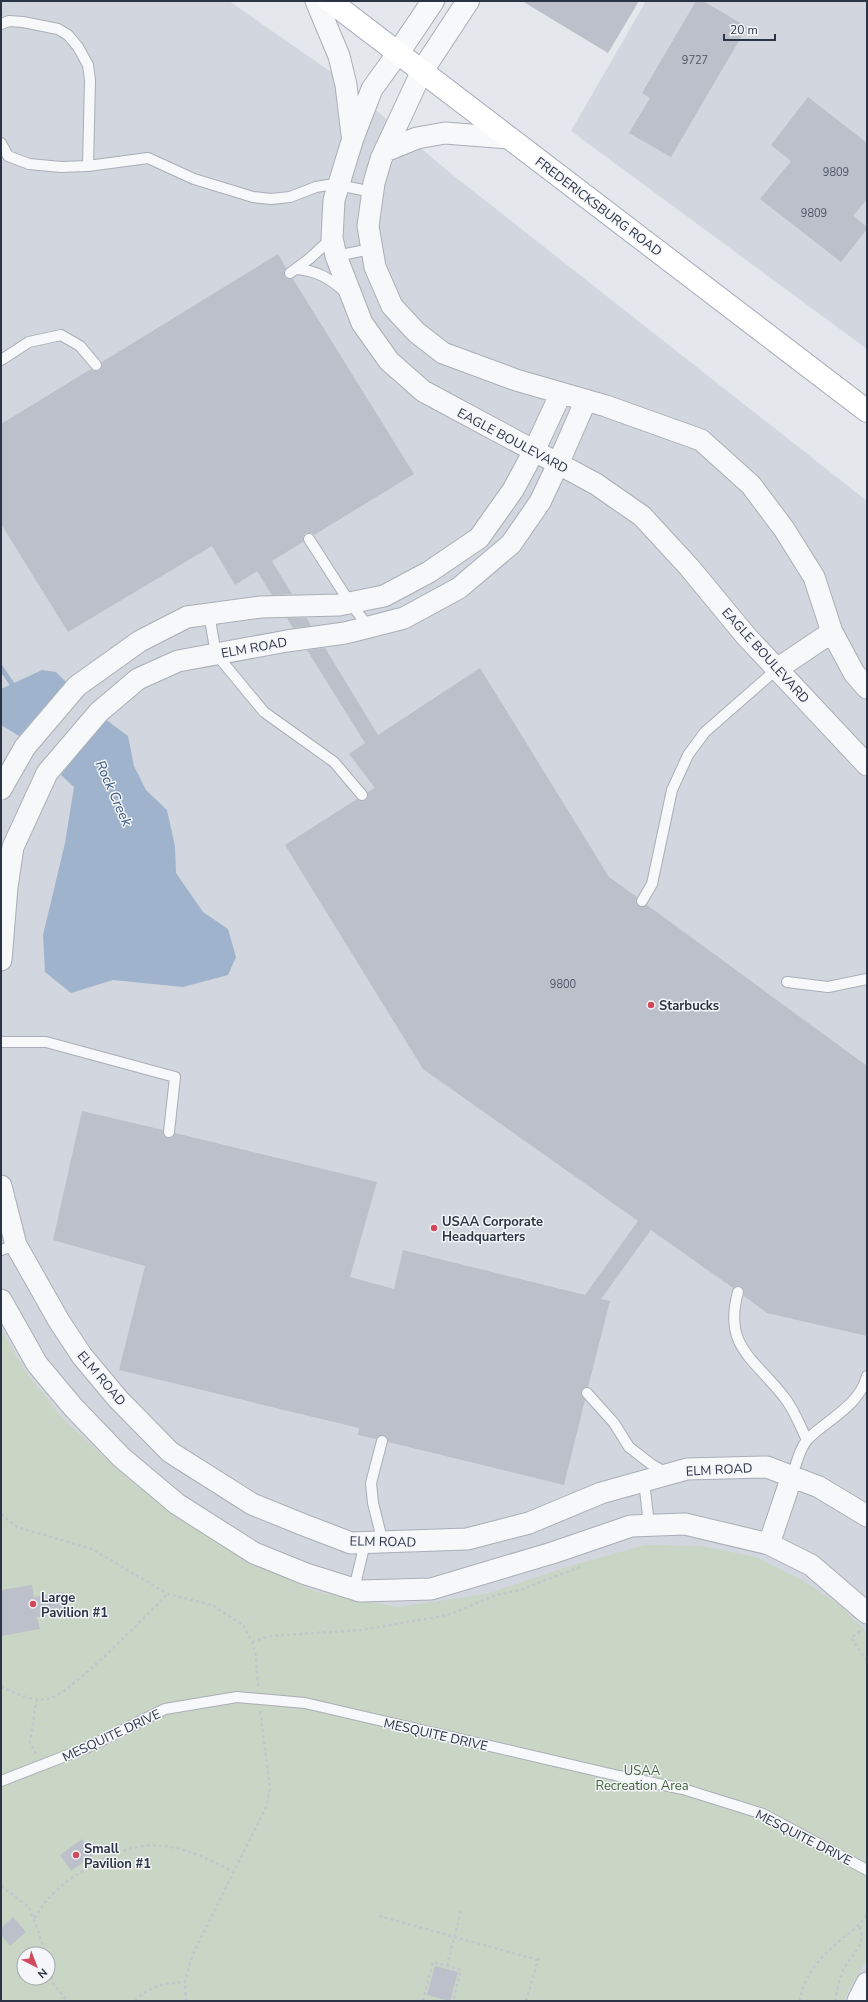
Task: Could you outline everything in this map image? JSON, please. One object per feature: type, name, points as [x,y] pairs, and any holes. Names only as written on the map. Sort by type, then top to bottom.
[{"type":"main road","name":"FREDERICKSBURG ROAD","points":[[330,1],[867,411]]},
{"type":"street","points":[[316,1],[339,56],[346,85],[353,138]]},
{"type":"street","points":[[398,52],[434,1]]},
{"type":"street","points":[[468,1],[422,71],[381,159],[373,192],[368,226],[375,267],[392,306],[416,332],[443,353],[516,380],[586,400],[701,440],[751,485],[784,529],[814,577],[832,632],[854,673],[867,688]]},
{"type":"street","name":"EAGLE BOULEVARD","points":[[398,52],[372,89],[353,138],[334,200],[334,247],[362,324],[389,361],[423,391],[596,484],[642,516],[690,568],[746,636],[867,765]]},
{"type":"street","points":[[385,151],[417,138],[445,133],[508,138]]},
{"type":"street","points":[[1,789],[25,747],[77,686],[140,641],[187,617],[261,607],[308,607],[350,603],[384,596],[429,572],[479,538],[513,490],[534,451],[561,393]]},
{"type":"street","name":"ELM ROAD","points":[[1,960],[7,887],[7,844],[47,773],[99,712],[138,679],[178,661],[287,641],[345,633],[404,618],[460,588],[511,544],[540,502],[586,400]]},
{"type":"street","points":[[777,669],[832,632]]},
{"type":"street","name":"ELM ROAD","points":[[1,1186],[9,1247],[82,1356],[118,1399],[170,1452],[252,1504],[351,1542],[374,1543],[468,1540],[529,1523],[601,1493],[687,1469],[767,1467],[819,1487],[867,1516]]},
{"type":"street","points":[[1,1300],[37,1364],[73,1407],[121,1457],[177,1504],[254,1553],[306,1574],[360,1591],[431,1589],[552,1553],[631,1526],[685,1524],[768,1544],[811,1565],[864,1621]]},
{"type":"street","points":[[768,1544],[792,1476]]},
{"type":"street","points":[[858,2001],[867,1983]]},
{"type":"lane","points":[[1,24],[9,21],[24,22],[58,29],[68,35],[78,47],[88,65],[90,80],[88,166]]},
{"type":"lane","points":[[1,143],[8,156],[29,164],[60,167],[88,166],[148,158],[194,179],[253,197],[271,199],[290,196],[316,187],[338,185],[373,192]]},
{"type":"lane","points":[[353,300],[326,277],[318,273],[293,271],[334,247],[371,249]]},
{"type":"lane","points":[[1,360],[29,342],[61,336],[80,346],[96,365]]},
{"type":"lane","points":[[309,539],[350,603],[369,627]]},
{"type":"lane","points":[[209,614],[216,654],[264,712],[334,762],[362,795]]},
{"type":"lane","points":[[642,901],[652,884],[672,790],[688,755],[705,732],[777,669]]},
{"type":"lane","points":[[787,982],[828,987],[867,979]]},
{"type":"lane","points":[[1,1042],[46,1042],[175,1077],[169,1132]]},
{"type":"lane","points":[[738,1292],[733,1318],[735,1334],[742,1349],[785,1398],[807,1440]]},
{"type":"lane","points":[[792,1476],[807,1440],[839,1415],[856,1396],[867,1376]]},
{"type":"lane","points":[[587,1393],[614,1423],[629,1447],[651,1464],[668,1474]]},
{"type":"lane","points":[[354,1589],[374,1543],[371,1483],[382,1441]]},
{"type":"lane","points":[[644,1481],[650,1525]]},
{"type":"lane","name":"MESQUITE DRIVE","points":[[1,1781],[86,1748],[165,1709],[237,1697],[305,1704],[619,1776],[683,1788],[763,1814],[867,1870]]},
{"type":"path","points":[[252,1642],[271,1636],[361,1630],[448,1615],[496,1595],[520,1590],[580,1567]]},
{"type":"path","points":[[1,1687],[26,1698],[49,1699],[70,1686],[168,1594]]},
{"type":"path","points":[[864,1621],[852,1638],[867,1661]]},
{"type":"path","points":[[37,1698],[30,1742],[43,1765]]},
{"type":"path","points":[[34,1918],[52,1895],[95,1862],[118,1851],[140,1845],[172,1847],[204,1858],[234,1872]]},
{"type":"path","points":[[1,1886],[29,1907],[43,1946]]},
{"type":"path","points":[[446,1966],[461,1911]]},
{"type":"path","points":[[800,2001],[809,1974],[821,1958],[859,1925],[867,1914]]},
{"type":"path","points":[[379,1916],[539,1958],[526,2001]]},
{"type":"path","points":[[835,2001],[844,1970],[861,1944],[863,1934],[859,1925]]},
{"type":"path","points":[[423,2001],[433,1962],[461,1970],[453,2001]]},
{"type":"path","points":[[135,2001],[139,1996],[156,1986],[185,1982]]},
{"type":"path","points":[[55,1986],[67,2001]]},
{"type":"shaded area","name":"USAA Corporate Headquarters","points":[[1,1],[229,1],[331,72],[449,172],[867,501],[867,2001],[1,2001]]},
{"type":"shaded area","points":[[646,1],[867,1],[867,349],[571,131]]},
{"type":"green space","name":"USAA Recreation Area","points":[[1,1329],[25,1371],[64,1420],[129,1480],[220,1545],[316,1592],[398,1607],[486,1594],[567,1567],[645,1545],[701,1546],[756,1557],[804,1581],[837,1603],[867,1632],[867,1958],[843,2001],[1,2001]]},
{"type":"water","points":[[42,670],[56,672],[66,682],[19,736],[1,725],[1,689]]},
{"type":"water","points":[[105,719],[128,736],[134,766],[146,790],[167,810],[175,846],[176,873],[203,912],[228,929],[236,957],[228,975],[183,987],[113,980],[71,993],[45,972],[43,935],[65,843],[74,787],[61,775]]},
{"type":"building","points":[[522,1],[639,1],[608,53]]},
{"type":"building","points":[[696,1],[703,1],[747,27],[671,157],[629,133],[650,98],[642,93]]},
{"type":"building","points":[[808,97],[867,143],[867,199],[853,216],[867,227],[867,229],[841,262],[760,199],[791,161],[771,145]]},
{"type":"building","points":[[278,254],[286,268],[284,271],[285,277],[288,279],[293,279],[414,474],[314,535],[312,533],[306,533],[303,536],[303,542],[272,561],[292,594],[272,595],[257,571],[235,585],[212,546],[68,632],[1,524],[1,424],[91,369],[94,371],[100,370],[102,367],[102,362]]},
{"type":"building","points":[[287,618],[307,618],[311,626],[293,628]]},
{"type":"building","points":[[325,648],[378,735],[480,668],[609,877],[637,897],[636,901],[638,906],[642,907],[647,905],[867,1066],[867,1336],[767,1313],[744,1296],[744,1290],[742,1287],[736,1286],[733,1288],[651,1230],[601,1299],[610,1301],[588,1387],[583,1388],[581,1391],[585,1400],[564,1485],[388,1442],[387,1437],[383,1435],[378,1436],[376,1439],[358,1435],[359,1428],[119,1370],[145,1266],[53,1240],[82,1111],[163,1130],[163,1135],[168,1138],[172,1138],[175,1133],[377,1182],[350,1277],[394,1289],[403,1250],[585,1295],[638,1221],[423,1069],[285,845],[357,799],[360,801],[366,800],[368,797],[368,792],[375,788],[349,754],[365,743],[307,650]]},
{"type":"building","name":"Large Pavilion #1","points":[[32,1585],[34,1597],[63,1592],[66,1612],[37,1617],[40,1629],[1,1636],[1,1590]]},
{"type":"building","name":"Small Pavilion #1","points":[[82,1839],[93,1855],[71,1871],[60,1855]]},
{"type":"building","points":[[13,1917],[26,1932],[10,1946],[1,1935],[1,1928]]},
{"type":"building","points":[[435,1966],[458,1972],[450,2001],[427,1995]]},
{"type":"waterway","name":"Rock Creek","points":[[1,668],[14,687]]},
{"type":"place","name":"Starbucks","points":[[651,1005]]},
{"type":"place","name":"USAA Corporate Headquarters","points":[[434,1228]]},
{"type":"place","name":"Large Pavilion #1","points":[[33,1604]]},
{"type":"place","name":"Small Pavilion #1","points":[[76,1855]]}]
